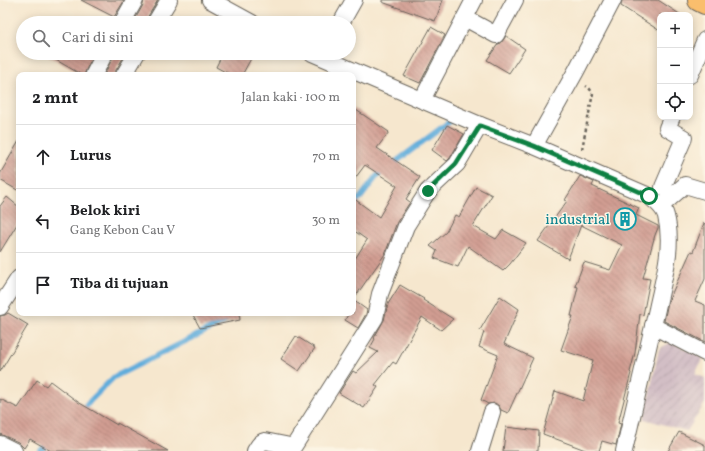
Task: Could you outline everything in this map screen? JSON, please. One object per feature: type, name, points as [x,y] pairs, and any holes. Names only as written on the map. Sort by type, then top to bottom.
[{"type":"highway","points":[[699,0],[705,3]]},
{"type":"street","points":[[126,16],[135,0]]},
{"type":"street","points":[[159,16],[169,0]]},
{"type":"street","points":[[210,0],[239,16]]},
{"type":"street","points":[[345,16],[354,0]]},
{"type":"street","points":[[422,100],[474,0]]},
{"type":"street","points":[[465,18],[496,34],[515,0]]},
{"type":"street","points":[[534,146],[613,0]]},
{"type":"street","points":[[693,68],[705,40]]},
{"type":"street","points":[[95,72],[101,60]]},
{"type":"street","points":[[126,72],[133,60]]},
{"type":"street","points":[[331,60],[480,126],[534,146],[649,196],[661,206],[666,216],[669,236],[667,259],[624,451]]},
{"type":"street","points":[[663,187],[684,138],[667,128],[671,120]]},
{"type":"street","points":[[255,451],[262,441],[292,447],[294,446],[375,318],[380,294],[406,226],[428,191],[456,164],[480,126]]},
{"type":"street","points":[[661,206],[685,185],[705,190]]},
{"type":"street","points":[[0,307],[16,283]]},
{"type":"street","points":[[653,326],[705,353]]},
{"type":"street","points":[[480,451],[492,412]]},
{"type":"street","points":[[0,444],[14,451]]},
{"type":"path","points":[[572,77],[589,88],[593,93],[578,165]]},
{"type":"shaded area","points":[[671,342],[703,358],[695,374],[705,378],[705,403],[687,431],[644,419],[659,349]]},
{"type":"building","points":[[81,0],[124,1],[115,16]]},
{"type":"building","points":[[144,0],[158,0],[148,16],[137,16]]},
{"type":"building","points":[[382,0],[443,0],[435,21],[382,2]]},
{"type":"building","points":[[622,0],[658,0],[676,12],[657,12],[657,29],[621,6]]},
{"type":"building","points":[[431,27],[445,35],[420,83],[404,76]]},
{"type":"building","points":[[506,36],[525,49],[509,73],[487,60],[498,44],[501,43]]},
{"type":"building","points":[[56,60],[91,60],[85,72],[77,72]]},
{"type":"building","points":[[112,60],[122,60],[116,72],[106,72]]},
{"type":"building","points":[[220,60],[250,60],[244,72],[225,72],[216,67]]},
{"type":"building","points":[[356,110],[389,132],[377,148],[420,177],[406,199],[410,202],[397,222],[385,254],[356,296],[356,257],[367,240],[356,232],[356,200],[379,217],[397,186],[365,165],[356,177]]},
{"type":"building","points":[[447,125],[464,134],[447,161],[432,150]]},
{"type":"building","points":[[16,146],[16,189],[0,180],[0,174]]},
{"type":"building","points":[[580,176],[594,182],[592,186],[639,208],[636,215],[658,226],[643,278],[650,279],[643,315],[640,314],[635,353],[618,423],[621,424],[616,445],[602,441],[599,451],[588,451],[543,434],[555,391],[583,401],[593,360],[561,350],[573,316],[571,316],[578,287],[575,286],[584,262],[610,270],[622,245],[581,225],[568,259],[538,241],[567,201],[565,200]]},
{"type":"building","points":[[476,187],[492,195],[473,226],[496,239],[503,230],[526,243],[503,271],[468,246],[458,267],[434,258],[437,251],[430,246],[446,232],[455,215],[459,217]]},
{"type":"building","points":[[7,197],[16,204],[16,226],[0,252],[0,206]]},
{"type":"building","points":[[704,223],[705,279],[695,301],[705,305],[705,342],[664,321],[668,302],[691,251],[693,252]]},
{"type":"building","points":[[400,285],[453,319],[441,330],[422,317],[396,364],[393,362],[375,385],[378,387],[364,408],[339,393],[353,371],[356,373],[378,352],[370,348],[384,320],[388,304]]},
{"type":"building","points":[[500,296],[519,309],[504,344],[533,358],[508,413],[501,410],[495,403],[488,404],[481,400],[498,355],[479,347],[484,332],[480,330]]},
{"type":"building","points":[[356,302],[367,310],[358,328],[345,320],[347,316],[356,316]]},
{"type":"building","points":[[8,313],[28,325],[0,372],[0,316]]},
{"type":"building","points":[[194,316],[239,316],[240,320],[200,328]]},
{"type":"building","points":[[296,336],[315,348],[299,371],[281,359]]},
{"type":"building","points":[[37,380],[46,386],[50,381],[78,402],[117,425],[117,423],[168,451],[51,451],[30,439],[24,448],[18,442],[0,434],[0,399],[18,408]]},
{"type":"building","points":[[506,427],[539,431],[538,451],[503,451]]},
{"type":"building","points":[[679,432],[705,445],[705,451],[668,451]]},
{"type":"waterway","points":[[356,201],[377,176],[453,119]]},
{"type":"waterway","points":[[80,411],[114,377],[226,321]]},
{"type":"waterway","points":[[40,451],[49,443]]},
{"type":"place","name":"industrial","points":[[625,219]]},
{"type":"route","points":[[428,191],[456,164],[480,126],[534,146],[649,196]]}]
